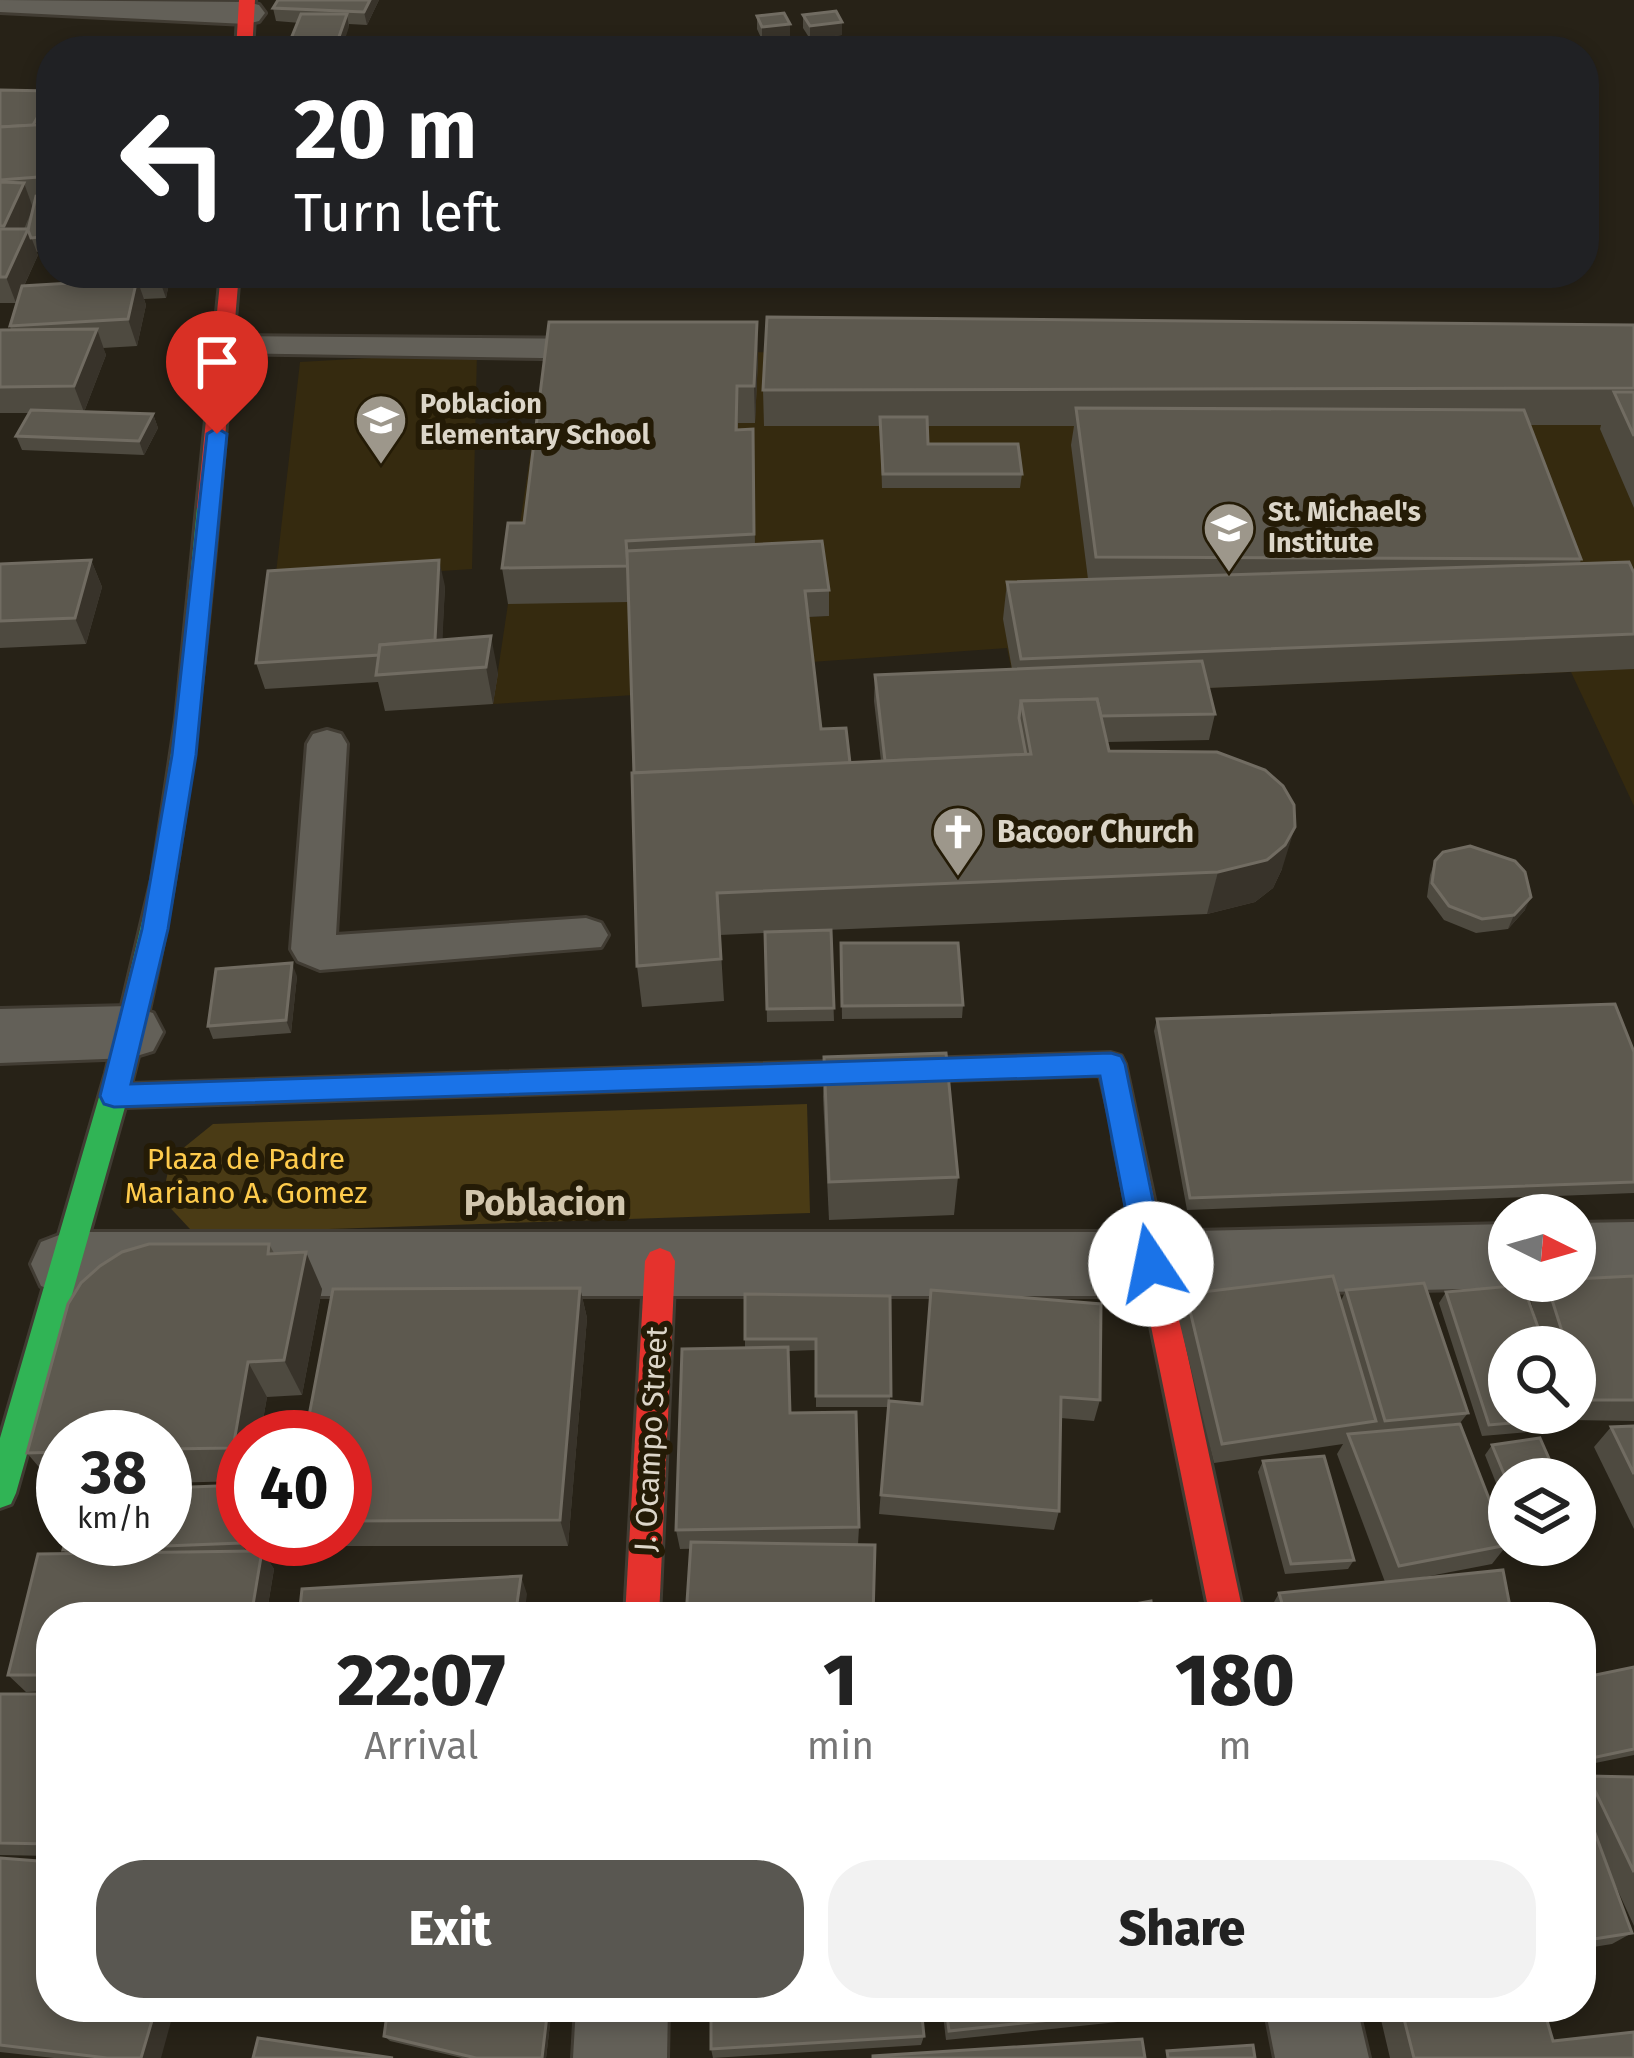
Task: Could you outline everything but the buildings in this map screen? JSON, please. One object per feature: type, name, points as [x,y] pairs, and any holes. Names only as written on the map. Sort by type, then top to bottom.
[{"type":"main road","points":[[0,1493],[114,1096],[158,912],[184,755],[229,288]]},
{"type":"main road","points":[[114,1096],[1111,1064],[1224,1602]]},
{"type":"main road","name":"J. Ocampo Street","points":[[643,1602],[660,1261]]},
{"type":"street","points":[[12,13],[246,21]]},
{"type":"street","points":[[0,1036],[130,1032]]},
{"type":"street","points":[[1596,1254],[1634,1253]]},
{"type":"street","points":[[67,1264],[1151,1264],[1488,1256]]},
{"type":"street","points":[[620,2058],[621,2022]]},
{"type":"street","points":[[1314,2022],[1322,2058]]},
{"type":"lane","points":[[226,346],[628,349]]},
{"type":"lane","points":[[327,744],[313,949],[586,935]]},
{"type":"shaded area","name":"St. Michael's Institute","points":[[546,350],[1634,361],[1634,806],[1571,672],[1017,696],[1007,648],[811,662],[805,617],[828,616],[822,568],[634,695],[493,704]]},
{"type":"shaded area","name":"Poblacion Elementary School","points":[[477,352],[472,569],[275,582],[300,362]]},
{"type":"green space","name":"Plaza de Padre Mariano A. Gomez","points":[[807,1104],[810,1213],[212,1233],[190,1229],[162,1199],[171,1158],[213,1124]]},
{"type":"traffic: fast","points":[[0,1493],[101,1144],[154,932],[181,773],[208,508]]},
{"type":"traffic: fast","points":[[114,1096],[1111,1064],[1127,1139]]},
{"type":"traffic: jam","points":[[245,36],[247,0]]},
{"type":"traffic: jam","points":[[208,508],[229,288]]},
{"type":"traffic: jam","points":[[1127,1139],[1224,1602]]},
{"type":"traffic: jam","points":[[643,1602],[660,1261]]},
{"type":"place","name":"Poblacion Elementary School","points":[[381,466]]},
{"type":"place","name":"St. Michael's Institute","points":[[1229,574]]},
{"type":"place","name":"Bacoor Church","points":[[958,878]]},
{"type":"district","name":"Poblacion","points":[[545,1202]]},
{"type":"route","points":[[217,434],[184,755],[155,929],[114,1096],[1111,1064],[1151,1264]]}]
